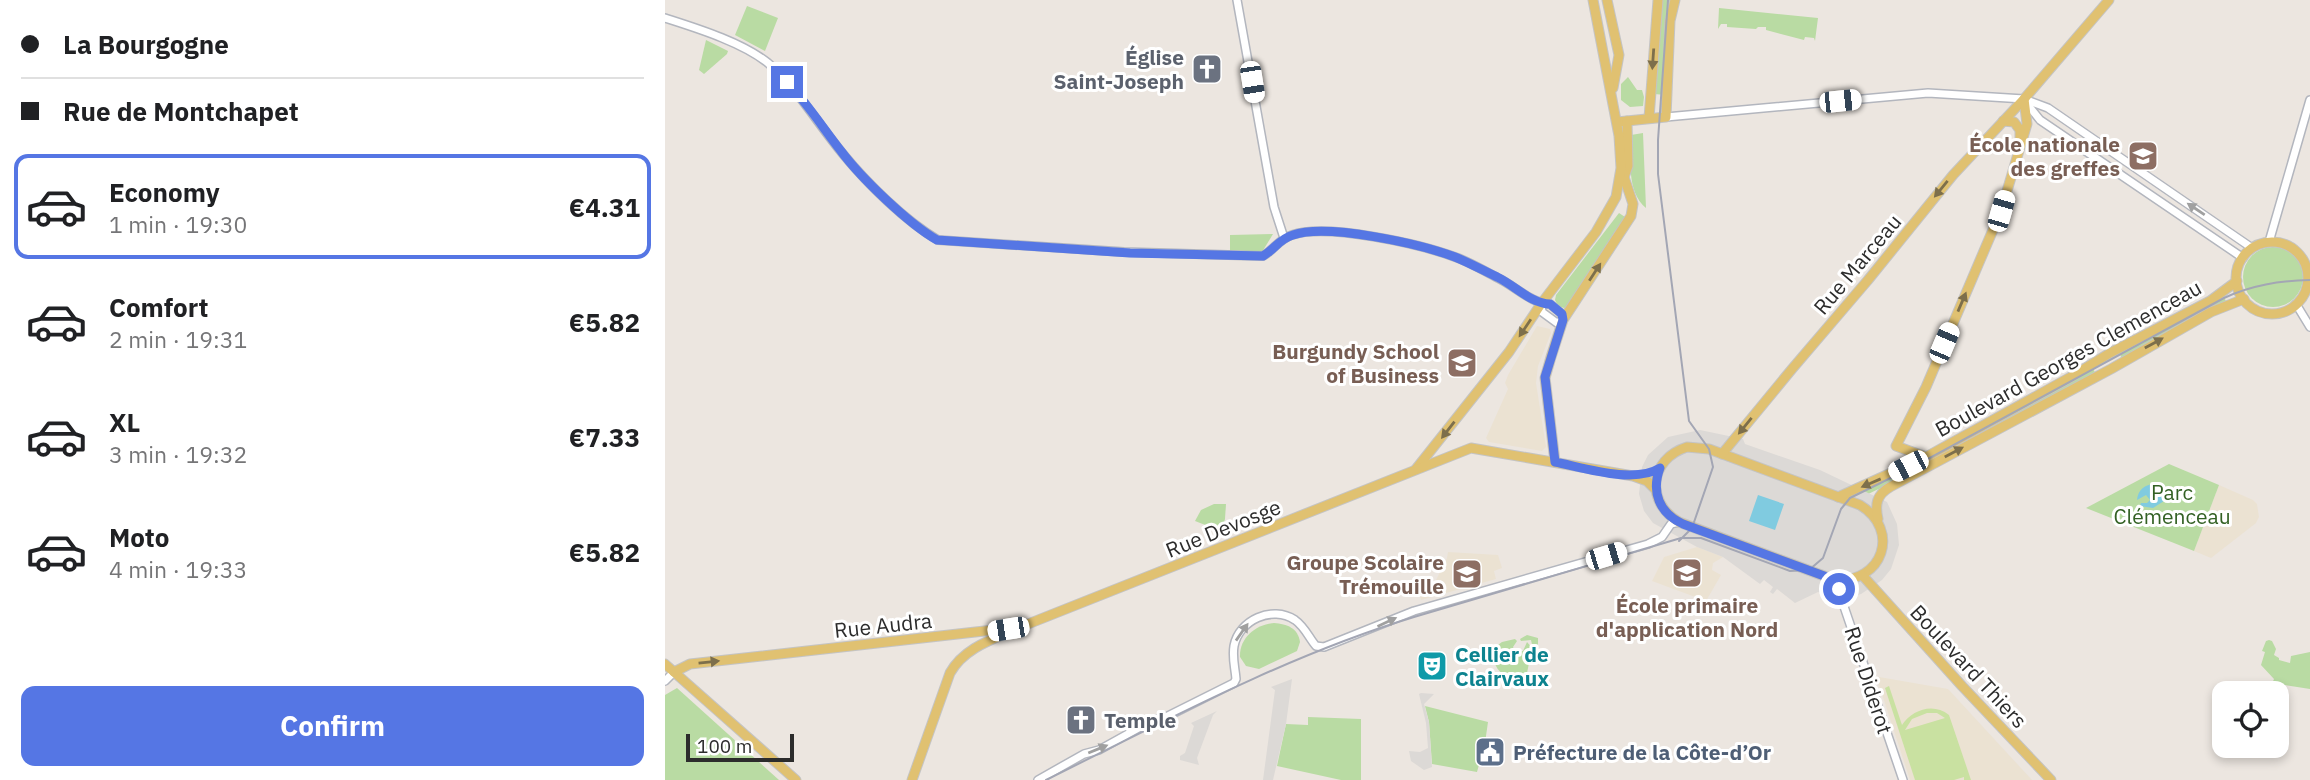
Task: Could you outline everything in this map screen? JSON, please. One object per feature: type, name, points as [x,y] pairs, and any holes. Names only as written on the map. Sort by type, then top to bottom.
[{"type":"main road","points":[[1415,471],[1509,352],[1595,232],[1616,197],[1622,173],[1628,166],[1622,121],[1612,97],[1593,0]]},
{"type":"main road","points":[[1607,0],[1619,55],[1612,97]]},
{"type":"main road","points":[[1649,118],[1658,0]]},
{"type":"main road","points":[[1622,121],[1666,117],[1670,21],[1675,0]]},
{"type":"main road","name":"Rue Marceau","points":[[1723,454],[1953,175],[2024,99],[2109,0]]},
{"type":"main road","points":[[1926,457],[1896,446],[1926,387],[2001,211],[2027,124],[2024,99]]},
{"type":"main road","points":[[2003,121],[2012,120],[2017,125],[2021,135],[2020,145]]},
{"type":"main road","points":[[1555,462],[1545,377],[1563,320],[1630,217],[1633,204],[1622,173]]},
{"type":"main road","points":[[1616,197],[1631,199]]},
{"type":"main road","points":[[2269,242],[2289,246],[2304,260],[2308,273],[2308,292],[2296,304],[2281,312],[2258,310],[2244,299],[2237,281],[2238,267],[2243,258],[2252,248],[2269,242]]},
{"type":"main road","name":"Boulevard Georges Clemenceau","points":[[1838,497],[1926,457],[2069,379],[2110,353],[2210,301],[2237,281]]},
{"type":"main road","name":"Boulevard Georges Clemenceau","points":[[1863,576],[1881,554],[1883,544],[1875,508],[1880,494],[2099,376],[2211,312],[2244,299]]},
{"type":"main road","points":[[1633,476],[1654,472],[1668,457],[1688,447],[1704,448],[1838,497],[1867,510],[1879,524]]},
{"type":"main road","name":"Rue Devosge","points":[[963,656],[1023,626],[1471,449],[1633,476]]},
{"type":"main road","points":[[1656,490],[1660,468]]},
{"type":"main road","points":[[1633,476],[1647,481],[1656,490],[1664,511],[1679,522],[1835,580],[1846,581],[1863,576]]},
{"type":"main road","name":"Boulevard Thiers","points":[[1863,576],[2051,780]]},
{"type":"main road","name":"Rue Audra","points":[[674,672],[690,664],[1023,626]]},
{"type":"main road","points":[[912,780],[950,673],[963,656],[965,643],[956,635]]},
{"type":"main road","points":[[665,664],[796,780]]},
{"type":"street","points":[[1237,0],[1274,207],[1284,238]]},
{"type":"street","points":[[665,18],[700,29],[766,62],[796,91],[843,155],[889,201],[926,234],[937,240],[1012,246],[1263,256],[1284,238],[1296,233],[1348,234],[1420,246],[1465,261],[1541,304],[1550,304],[1562,314],[1563,320],[1557,323],[1547,317],[1542,312],[1541,304]]},
{"type":"street","points":[[1666,117],[1928,93],[2024,99],[2048,107],[2252,248]]},
{"type":"street","points":[[2024,99],[2040,121],[2243,258]]},
{"type":"street","points":[[2269,242],[2310,100]]},
{"type":"street","points":[[2130,181],[2137,169]]},
{"type":"street","points":[[2296,304],[2310,327]]},
{"type":"street","points":[[1038,780],[1084,754],[1099,750],[1153,720],[1164,718],[1234,683],[1237,679],[1233,657],[1235,642],[1242,628],[1251,621],[1269,615],[1289,617],[1298,623],[1315,646],[1324,647],[1414,611],[1648,544],[1662,537],[1671,524],[1679,522]]},
{"type":"street","name":"Rue Diderot","points":[[1835,580],[1903,780]]},
{"type":"street","points":[[665,681],[674,672]]},
{"type":"shaded area","points":[[1537,326],[1550,329],[1551,333],[1538,366],[1536,383],[1546,447],[1542,451],[1489,442],[1486,438],[1508,389],[1505,383],[1508,375]]},
{"type":"shaded area","points":[[1700,430],[1743,439],[1745,444],[1820,470],[1887,502],[1897,524],[1899,545],[1891,569],[1882,580],[1861,594],[1835,598],[1818,592],[1795,603],[1777,589],[1773,594],[1770,592],[1773,587],[1764,580],[1760,584],[1723,557],[1697,547],[1653,523],[1644,511],[1639,494],[1642,467],[1648,455],[1668,437]]},
{"type":"shaded area","points":[[2219,485],[2253,500],[2257,504],[2259,517],[2256,523],[2211,558],[2194,551]]},
{"type":"shaded area","name":"École primaire d'application Nord","points":[[1697,547],[1723,557],[1713,563],[1712,570],[1721,575],[1706,601],[1652,581],[1664,557]]},
{"type":"shaded area","name":"Groupe Scolaire Trémouille","points":[[1448,552],[1498,555],[1502,568],[1494,571],[1496,579],[1421,600],[1418,582],[1425,585],[1435,582]]},
{"type":"shaded area","points":[[1879,677],[1948,689],[2032,780],[1910,780],[1877,679]]},
{"type":"shaded area","points":[[1292,679],[1286,724],[1273,780],[1263,780],[1275,690],[1271,687]]},
{"type":"shaded area","points":[[1419,694],[1434,694],[1424,704],[1429,722],[1432,767],[1424,770],[1411,761],[1409,751],[1420,752],[1428,748],[1426,723]]},
{"type":"shaded area","points":[[1217,711],[1213,715],[1197,758],[1199,765],[1180,760],[1194,726],[1191,723]]},
{"type":"green space","points":[[1660,0],[1673,0],[1666,95],[1654,94]]},
{"type":"green space","points":[[747,6],[778,18],[765,51],[735,35]]},
{"type":"green space","points":[[1719,8],[1818,18],[1815,41],[1814,38],[1805,37],[1804,40],[1766,30],[1766,27],[1756,29],[1727,27],[1727,24],[1721,24],[1718,29]]},
{"type":"green space","points":[[706,40],[728,51],[704,74],[699,70]]},
{"type":"green space","points":[[1628,77],[1637,90],[1642,90],[1643,106],[1630,107],[1621,100],[1621,84]]},
{"type":"green space","points":[[1643,133],[1646,208],[1635,193],[1630,164],[1631,135]]},
{"type":"green space","points":[[1619,213],[1625,217],[1569,306],[1558,306],[1556,295]]},
{"type":"green space","points":[[1273,234],[1262,252],[1230,250],[1230,235]]},
{"type":"green space","points":[[2273,247],[2290,252],[2298,260],[2303,277],[2298,294],[2290,302],[2273,307],[2256,302],[2248,294],[2243,277],[2248,260],[2256,252]]},
{"type":"green space","points":[[2223,294],[2227,304],[2123,360],[2118,351]]},
{"type":"green space","points":[[2092,366],[2096,375],[1891,483],[1864,496],[1856,491]]},
{"type":"green space","name":"Parc Clémenceau","points":[[2169,464],[2219,485],[2194,551],[2086,508]]},
{"type":"green space","points":[[1214,504],[1226,504],[1223,526],[1213,528],[1195,521],[1201,510]]},
{"type":"green space","points":[[1274,623],[1294,630],[1300,642],[1297,651],[1259,669],[1246,666],[1240,657],[1242,644],[1255,629]]},
{"type":"green space","points":[[1527,635],[1538,638],[1538,649],[1530,658],[1526,678],[1517,682],[1495,665],[1495,647],[1515,639],[1515,651],[1523,651],[1527,642],[1533,649],[1531,640],[1520,639]]},
{"type":"green space","points":[[2266,641],[2272,641],[2276,649],[2274,655],[2279,660],[2290,663],[2291,656],[2310,652],[2310,689],[2289,686],[2289,681],[2273,681],[2261,665]]},
{"type":"green space","points":[[1889,686],[1902,725],[1911,715],[1930,708],[1949,715],[1971,780],[1964,780],[1964,777],[1954,780],[1915,780],[1885,688]],"holes":[[[1927,713],[1937,713],[1945,718],[1905,730],[1912,719]]]},
{"type":"green space","points":[[677,688],[779,780],[665,780],[665,695]]},
{"type":"green space","points":[[1425,706],[1488,722],[1485,743],[1480,745],[1482,754],[1477,772],[1432,764]]},
{"type":"green space","points":[[1308,717],[1361,719],[1361,780],[1341,780],[1277,766],[1286,724],[1308,725]]},
{"type":"water","points":[[2150,484],[2158,484],[2165,491],[2164,501],[2153,508],[2140,506],[2150,500],[2146,495],[2137,500],[2141,489]]},
{"type":"water","points":[[1758,495],[1784,504],[1775,530],[1749,521]]},
{"type":"tram line","points":[[1668,0],[1658,174],[1689,421],[1709,449],[1713,467],[1692,528],[1679,541]]},
{"type":"tram line","points":[[1046,780],[1227,691],[1366,633],[1681,538],[1701,538],[1790,571],[1809,570],[1823,558],[1841,509],[1850,498],[1915,466],[2224,298],[2266,284],[2310,280]]},
{"type":"place","name":"Église Saint-Joseph","points":[[1207,69]]},
{"type":"place","name":"École nationale des greffes","points":[[2143,156]]},
{"type":"place","name":"Burgundy School of Business","points":[[1462,363]]},
{"type":"place","name":"École primaire d'application Nord","points":[[1687,573]]},
{"type":"place","name":"Groupe Scolaire Trémouille","points":[[1467,574]]},
{"type":"place","name":"Cellier de Clairvaux","points":[[1432,666]]},
{"type":"place","name":"Temple","points":[[1081,720]]},
{"type":"place","name":"Préfecture de la Côte-d’Or","points":[[1490,752]]},
{"type":"route","points":[[787,82],[843,155],[889,201],[926,234],[937,240],[1130,253],[1263,256],[1284,238],[1296,233],[1317,232],[1348,234],[1420,246],[1465,261],[1541,304],[1550,304],[1562,314],[1563,320],[1545,377],[1555,462],[1633,476],[1654,472],[1660,468],[1656,483],[1657,498],[1670,517],[1835,580],[1839,589]]}]
